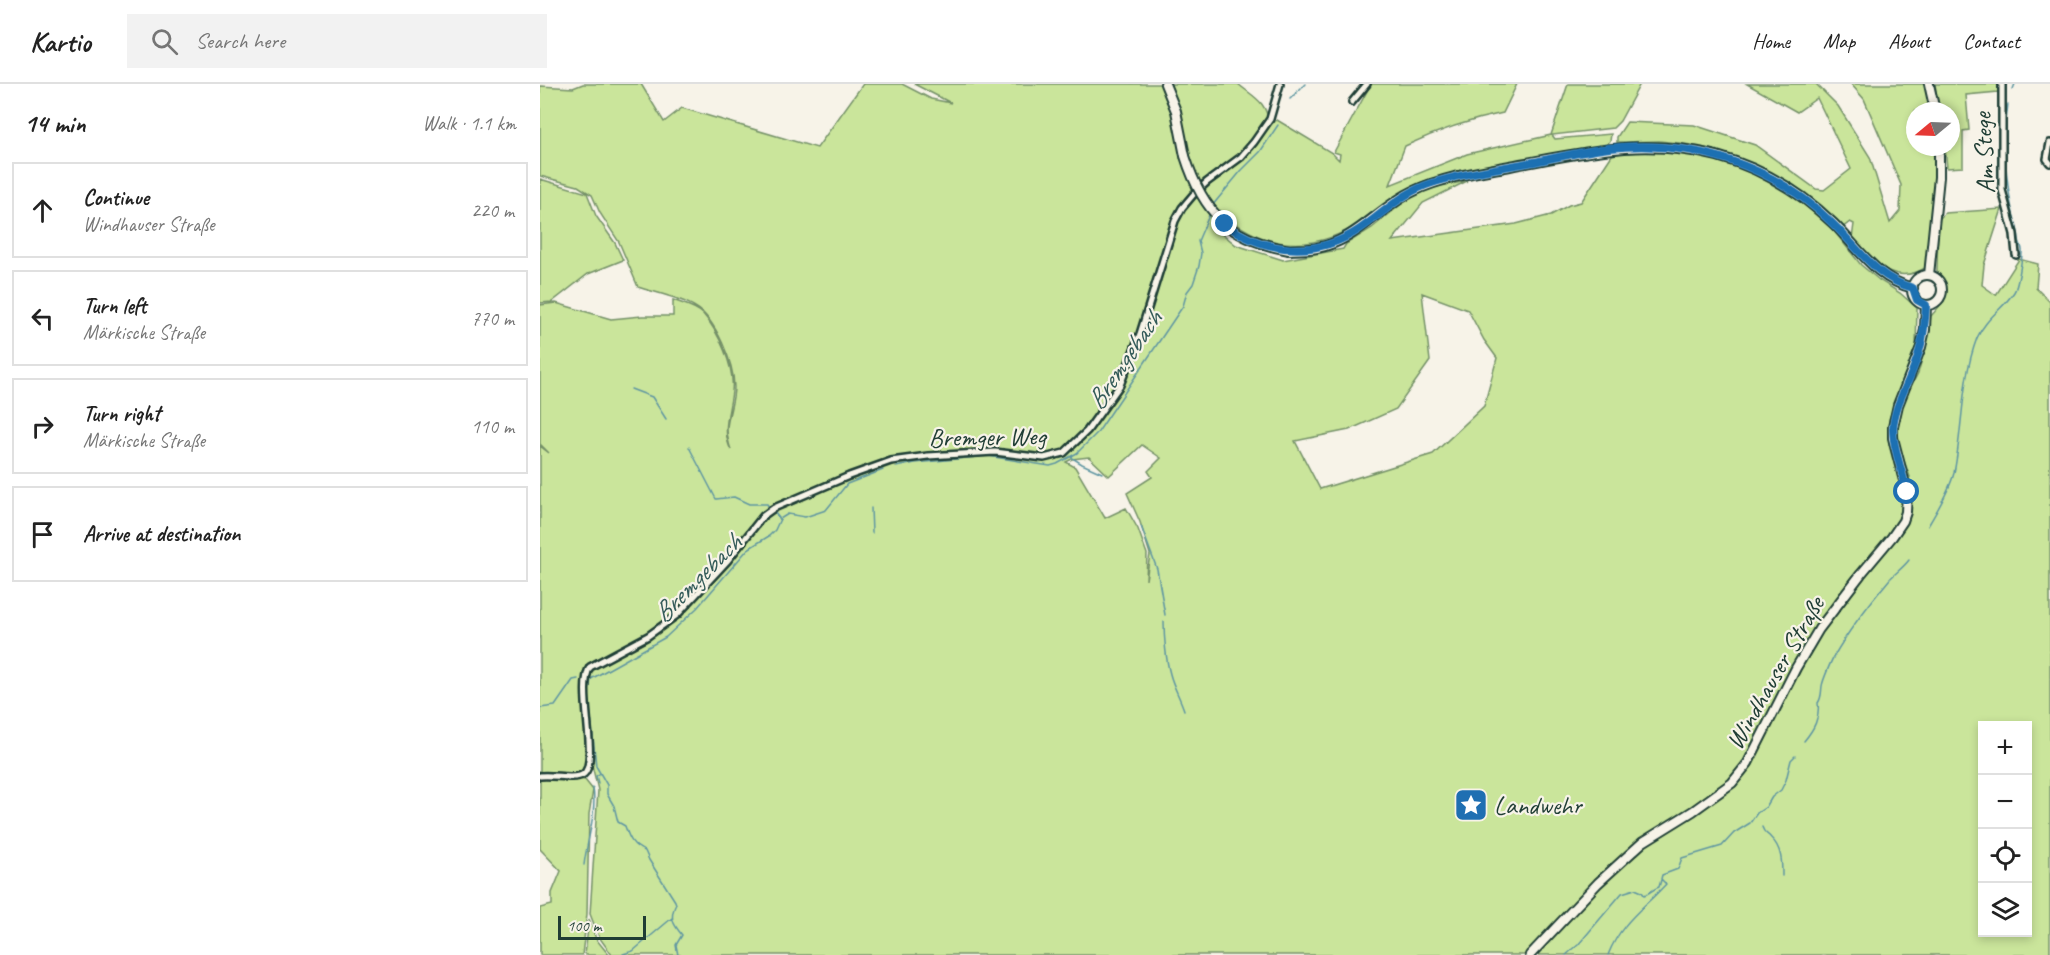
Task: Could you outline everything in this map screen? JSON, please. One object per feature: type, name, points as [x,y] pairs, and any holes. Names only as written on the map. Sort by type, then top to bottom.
[{"type":"main road","points":[[1165,84],[1176,111],[1193,182],[1201,195],[1225,224],[1251,240],[1266,246],[1290,250],[1317,248],[1343,239],[1359,230],[1401,197],[1430,184],[1608,148],[1657,147],[1716,156],[1741,163],[1771,177],[1818,210],[1880,273],[1893,282],[1913,288]]},
{"type":"main road","points":[[1929,84],[1933,102]]},
{"type":"main road","name":"Windhauser Straße","points":[[1530,955],[1598,883],[1643,842],[1732,783],[1748,763],[1796,668],[1819,629],[1903,521],[1907,492],[1893,438],[1893,427],[1898,405],[1921,347],[1926,305],[1935,303],[1942,290],[1938,280],[1929,275],[1939,156]]},
{"type":"main road","points":[[1926,305],[1917,300],[1913,288],[1918,278],[1929,275]]},
{"type":"street","name":"Bremger Weg","points":[[540,776],[576,776],[584,774],[588,769],[585,688],[586,675],[590,667],[648,636],[676,615],[728,560],[763,516],[774,508],[891,461],[995,452],[1044,458],[1064,453],[1072,446],[1087,431],[1120,385],[1140,334],[1175,221],[1182,208],[1207,182],[1241,157],[1254,142],[1270,119],[1280,84]]},
{"type":"street","points":[[1352,102],[1367,84]]},
{"type":"street","name":"Am Stege","points":[[2002,84],[2002,190],[2014,234],[2016,255]]},
{"type":"street","points":[[2050,143],[2047,159],[2050,163]]},
{"type":"green space","points":[[583,84],[641,84],[664,122],[682,108],[817,148],[863,84],[902,84],[931,99],[951,103],[914,84],[1238,84],[1262,105],[1270,125],[1277,120],[1332,153],[1339,160],[1340,154],[1334,152],[1371,84],[1517,84],[1503,113],[1453,126],[1405,146],[1390,185],[1467,154],[1551,135],[1568,84],[1640,84],[1620,121],[1613,128],[1552,135],[1555,139],[1611,134],[1610,141],[1606,145],[1425,181],[1402,193],[1367,218],[1330,238],[1293,244],[1275,241],[1257,235],[1221,212],[1212,225],[1236,245],[1283,260],[1343,249],[1346,244],[1372,228],[1409,198],[1426,189],[1467,181],[1423,203],[1392,241],[1516,224],[1551,215],[1569,205],[1581,202],[1612,155],[1630,151],[1687,153],[1740,166],[1799,200],[1834,231],[1861,265],[1917,308],[1916,347],[1889,419],[1889,445],[1898,479],[1910,477],[1900,450],[1897,423],[1902,404],[1918,373],[1927,342],[1931,316],[1944,301],[1946,293],[1946,284],[1937,271],[1938,220],[1945,213],[2002,209],[1984,265],[1982,285],[1996,295],[2019,259],[2038,264],[2036,288],[2050,302],[2050,955],[612,955],[599,937],[590,914],[598,790],[591,761],[586,688],[590,671],[583,678],[586,764],[583,770],[576,773],[540,775],[540,446],[549,453],[540,444],[540,305],[556,303],[611,319],[673,316],[673,300],[700,311],[720,340],[731,371],[732,391],[726,428],[731,450],[727,428],[734,387],[731,366],[722,343],[717,332],[710,321],[703,313],[695,307],[682,300],[638,287],[619,242],[600,213],[592,195],[578,186],[540,176],[540,86],[573,88]],"holes":[[[1422,293],[1468,310],[1484,340],[1497,358],[1484,406],[1433,454],[1320,489],[1295,441],[1349,430],[1396,409],[1430,361]],[[1142,445],[1161,458],[1148,471],[1152,477],[1127,493],[1140,522],[1150,554],[1146,580],[1147,554],[1138,529],[1126,508],[1105,518],[1075,467],[1066,462],[1089,457],[1109,476]]]},
{"type":"green space","points":[[1747,84],[1816,84],[1838,106],[1870,157],[1890,223],[1900,211],[1901,185],[1864,99],[1851,84],[1927,84],[1930,102],[1906,102],[1906,156],[1936,156],[1936,175],[1925,268],[1903,275],[1885,269],[1852,239],[1854,224],[1850,222],[1842,228],[1820,206],[1795,188],[1778,177],[1740,159],[1680,143],[1617,142],[1617,137],[1627,122],[1694,125],[1755,145],[1816,189],[1824,190],[1851,169],[1817,98],[1797,112]]},
{"type":"green space","points":[[1935,84],[1999,84],[1998,92],[1966,95],[1969,130],[1963,131],[1963,167],[1947,168],[1946,156],[1960,156],[1960,102],[1938,102]]},
{"type":"green space","points":[[540,179],[587,193],[596,216],[615,243],[623,260],[588,274],[552,302],[540,303]]},
{"type":"green space","points":[[552,776],[585,780],[593,790],[589,814],[587,914],[582,955],[540,955],[540,908],[552,905],[552,893],[561,871],[540,849],[540,778]]},
{"type":"green space","points":[[589,919],[596,939],[609,955],[585,955]]},
{"type":"waterway","name":"Bremgebach","points":[[1290,99],[1305,84]]},
{"type":"waterway","points":[[2013,89],[2015,84]]},
{"type":"waterway","points":[[1928,526],[1954,473],[1965,387],[1977,338],[1980,331],[2014,292],[2020,273],[2022,249],[2011,204],[2006,167],[2008,104]]},
{"type":"waterway","name":"Bremgebach","points":[[1212,206],[1260,152],[1278,125]]},
{"type":"waterway","name":"Bremgebach","points":[[896,467],[988,456],[1050,466],[1077,453],[1098,432],[1183,306],[1199,266],[1201,253],[1198,241],[1210,213]]},
{"type":"waterway","points":[[631,389],[652,397],[666,419]]},
{"type":"waterway","points":[[689,447],[716,499],[734,497],[749,504],[767,504],[769,507]]},
{"type":"waterway","points":[[1071,457],[1102,473]]},
{"type":"waterway","name":"Bremgebach","points":[[589,692],[591,679],[666,637],[697,608],[748,549],[775,530],[780,519],[788,514],[805,517],[826,510],[847,484],[883,470]]},
{"type":"waterway","points":[[871,508],[872,533]]},
{"type":"waterway","points":[[774,512],[779,518]]},
{"type":"waterway","points":[[1141,526],[1157,569],[1165,615]]},
{"type":"waterway","points":[[1804,741],[1816,723],[1823,683],[1834,656],[1867,607],[1909,560]]},
{"type":"waterway","points":[[1164,622],[1169,668],[1184,710]]},
{"type":"waterway","name":"Bremgebach","points":[[540,708],[555,706],[573,680],[578,679]]},
{"type":"waterway","points":[[589,697],[596,766],[607,785],[607,794],[614,806],[618,822],[625,826],[634,844],[645,851],[675,901],[673,921],[682,935],[676,945],[678,955]]},
{"type":"waterway","points":[[1608,955],[1613,943],[1633,916],[1666,884],[1661,879],[1662,875],[1678,869],[1682,858],[1722,846],[1734,833],[1750,823],[1781,790],[1791,760],[1795,756]]},
{"type":"waterway","points":[[598,783],[596,776],[599,774]]},
{"type":"waterway","points":[[584,865],[593,816],[593,788]]},
{"type":"waterway","points":[[1762,827],[1775,842],[1779,851],[1782,876]]},
{"type":"waterway","points":[[1566,955],[1578,945],[1622,893],[1635,889],[1644,895],[1659,887],[1661,880]]},
{"type":"waterway","points":[[623,954],[633,951],[672,918]]},
{"type":"place","name":"Landwehr","points":[[1471,805]]},
{"type":"route","points":[[1225,224],[1234,231],[1266,246],[1290,250],[1317,248],[1343,239],[1359,230],[1401,197],[1415,190],[1448,179],[1501,168],[1608,148],[1633,147],[1688,150],[1741,163],[1771,177],[1801,196],[1834,224],[1880,273],[1893,282],[1913,288],[1914,297],[1926,305],[1921,347],[1898,405],[1893,427],[1893,438],[1907,492]]}]
